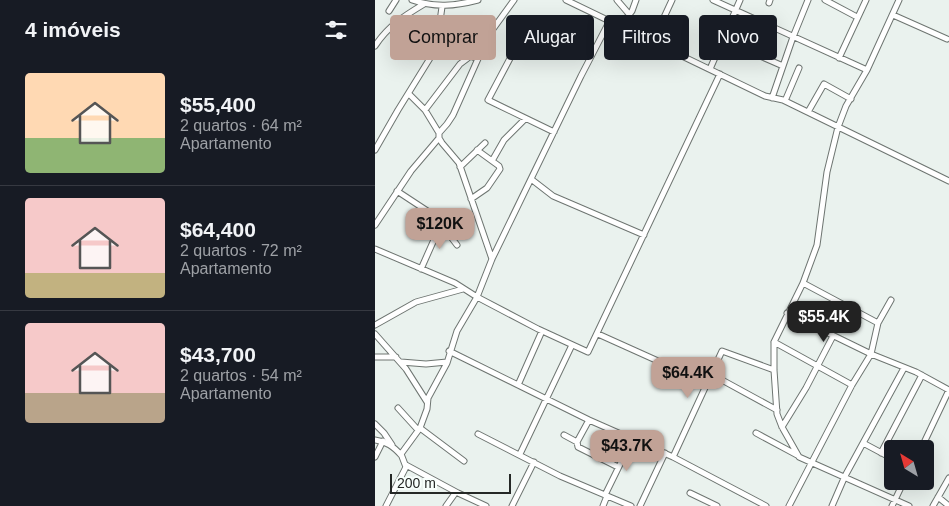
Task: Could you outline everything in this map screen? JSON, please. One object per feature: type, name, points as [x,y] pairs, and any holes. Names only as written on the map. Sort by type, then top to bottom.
[{"type":"street","points":[[389,11],[396,0]]},
{"type":"street","points":[[412,0],[424,4]]},
{"type":"street","points":[[375,43],[393,23],[424,4],[432,3],[442,6],[478,0]]},
{"type":"street","points":[[375,226],[411,171],[453,115],[493,29],[514,0]]},
{"type":"street","points":[[566,0],[604,17]]},
{"type":"street","points":[[617,0],[629,14],[636,0]]},
{"type":"street","points":[[665,15],[672,0]]},
{"type":"street","points":[[713,0],[867,70]]},
{"type":"street","points":[[734,15],[740,0]]},
{"type":"street","points":[[772,98],[793,37],[809,0]]},
{"type":"street","points":[[825,0],[857,17]]},
{"type":"street","points":[[839,58],[866,0]]},
{"type":"street","points":[[799,457],[782,427],[777,410],[774,342],[803,283],[817,246],[827,172],[838,126],[893,15],[897,1]]},
{"type":"street","points":[[441,15],[442,6]]},
{"type":"street","points":[[893,15],[947,39]]},
{"type":"street","points":[[401,455],[419,429],[427,410],[427,402],[447,362],[457,330],[477,297],[492,259],[604,32]]},
{"type":"street","points":[[689,58],[772,98],[785,100],[949,181]]},
{"type":"street","points":[[375,150],[397,110],[409,94],[429,60]]},
{"type":"street","points":[[425,110],[460,64],[465,60]]},
{"type":"street","points":[[509,60],[488,100],[553,132]]},
{"type":"street","points":[[711,69],[715,60]]},
{"type":"street","points":[[769,60],[783,66]]},
{"type":"street","points":[[785,100],[799,68]]},
{"type":"street","points":[[375,249],[447,280],[542,331],[588,352],[720,74]]},
{"type":"street","points":[[808,112],[824,84],[851,99]]},
{"type":"street","points":[[409,94],[425,110],[460,167],[492,259]]},
{"type":"street","points":[[492,161],[504,140],[525,119]]},
{"type":"street","points":[[460,167],[485,143]]},
{"type":"street","points":[[471,199],[487,188],[500,167],[477,150]]},
{"type":"street","points":[[531,179],[553,196],[644,235]]},
{"type":"street","points":[[397,191],[435,216],[457,245]]},
{"type":"street","points":[[421,269],[441,224]]},
{"type":"street","points":[[803,283],[878,323]]},
{"type":"street","points":[[375,325],[416,302],[463,289]]},
{"type":"street","points":[[789,506],[852,385],[871,354],[878,323],[891,300]]},
{"type":"street","points":[[787,313],[871,354],[922,375],[949,390],[925,440]]},
{"type":"street","points":[[518,385],[542,331]]},
{"type":"street","points":[[375,334],[401,362],[427,402]]},
{"type":"street","points":[[598,334],[678,370],[705,386]]},
{"type":"street","points":[[782,427],[806,388],[833,336]]},
{"type":"street","points":[[774,342],[852,385]]},
{"type":"street","points":[[520,454],[548,399],[572,345]]},
{"type":"street","points":[[449,351],[589,420],[665,453],[756,504],[766,506]]},
{"type":"street","points":[[673,457],[722,351],[774,370]]},
{"type":"street","points":[[375,357],[395,357]]},
{"type":"street","points":[[401,362],[427,364],[447,362]]},
{"type":"street","points":[[832,506],[845,476],[904,368]]},
{"type":"street","points":[[711,374],[777,410]]},
{"type":"street","points":[[881,453],[922,375]]},
{"type":"street","points":[[398,408],[419,429],[464,461]]},
{"type":"street","points":[[577,442],[589,420]]},
{"type":"street","points":[[375,424],[384,432],[406,465],[486,506]]},
{"type":"street","points":[[756,433],[799,457],[812,461],[909,506]]},
{"type":"street","points":[[478,434],[560,476],[631,506]]},
{"type":"street","points":[[564,435],[577,442],[578,447],[618,467]]},
{"type":"street","points":[[375,440],[383,441],[392,446]]},
{"type":"street","points":[[603,506],[618,467],[632,440]]},
{"type":"street","points":[[375,457],[383,441]]},
{"type":"street","points":[[863,443],[884,454]]},
{"type":"street","points":[[640,506],[665,453]]},
{"type":"street","points":[[512,506],[534,462]]},
{"type":"street","points":[[394,506],[387,504],[406,465]]},
{"type":"street","points":[[933,506],[949,478]]},
{"type":"street","points":[[892,506],[900,490]]},
{"type":"street","points":[[446,506],[456,492]]},
{"type":"street","points":[[691,493],[717,506]]},
{"type":"street","points":[[938,497],[949,506]]}]
